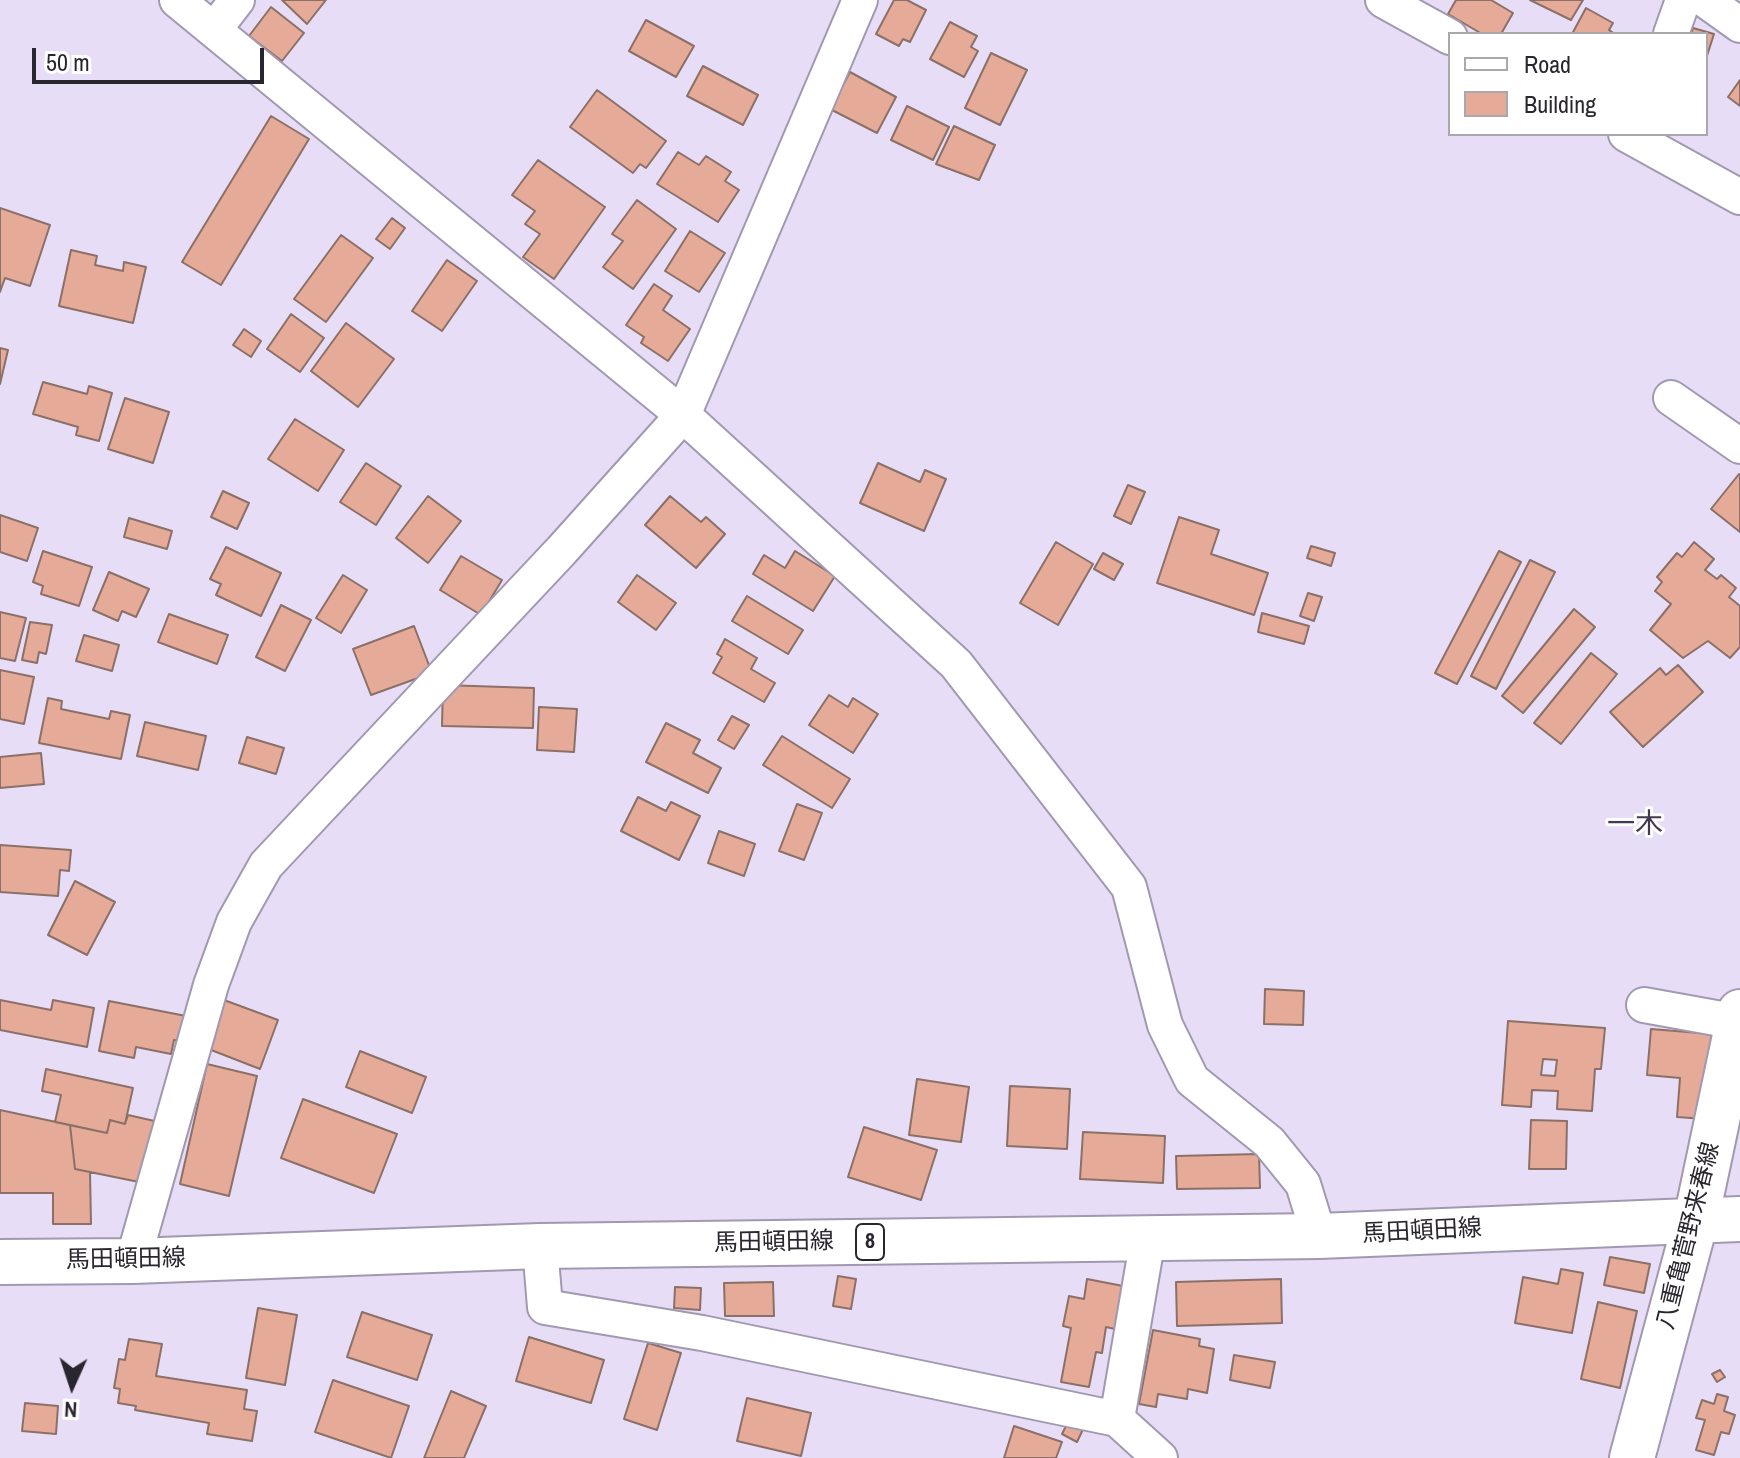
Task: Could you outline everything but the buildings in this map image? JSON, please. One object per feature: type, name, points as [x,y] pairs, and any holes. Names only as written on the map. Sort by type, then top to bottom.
[{"type":"main road","name":"八重亀菅野来春線","points":[[1632,1458],[1696,1220],[1739,1017]]},
{"type":"main road","name":"馬田頓田線","points":[[0,1262],[133,1261],[540,1246],[1319,1236],[1740,1219]]},
{"type":"street","points":[[177,0],[683,415],[956,664],[1129,887],[1165,1025],[1192,1080],[1269,1142],[1303,1184],[1319,1236]]},
{"type":"street","points":[[214,30],[237,0]]},
{"type":"street","points":[[133,1261],[211,985],[234,922],[266,865],[562,550],[683,415],[860,0]]},
{"type":"street","points":[[1383,0],[1448,36]]},
{"type":"street","points":[[1680,9],[1740,25]]},
{"type":"street","points":[[1632,136],[1740,197]]},
{"type":"street","points":[[1671,398],[1740,446]]},
{"type":"street","points":[[1644,1005],[1739,1017]]},
{"type":"street","points":[[1117,1419],[1148,1238]]},
{"type":"street","points":[[540,1246],[545,1307],[702,1333],[1117,1419],[1160,1458]]},
{"type":"district","name":"一木","points":[[1635,825]]}]
